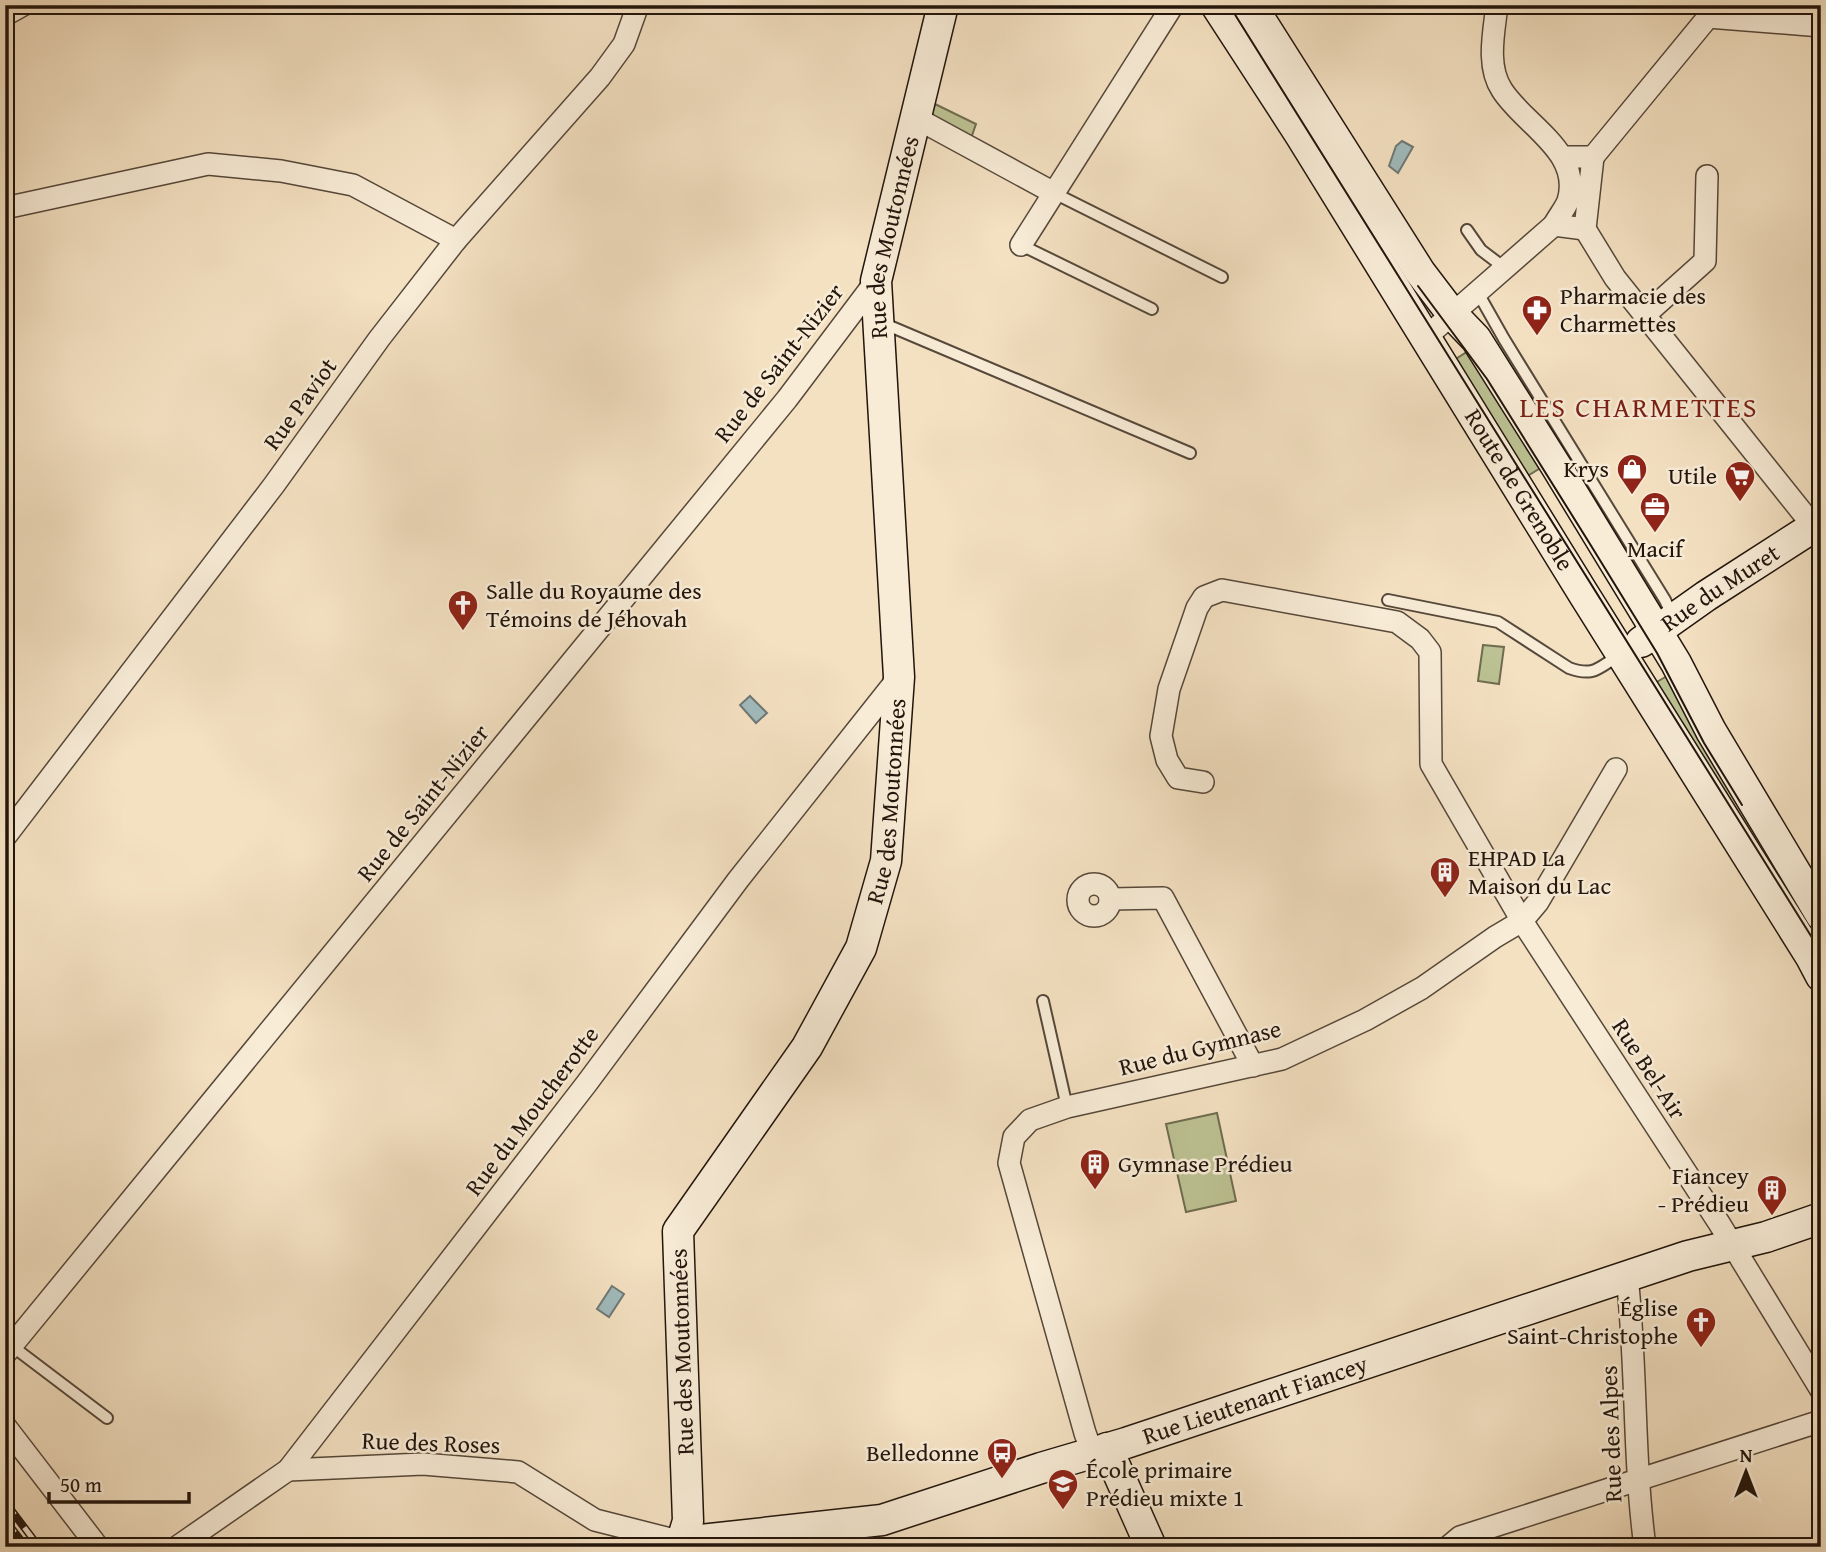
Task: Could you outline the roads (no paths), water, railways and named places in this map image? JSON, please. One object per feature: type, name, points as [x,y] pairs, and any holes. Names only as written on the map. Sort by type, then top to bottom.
[{"type":"street","points":[[5,15],[23,5]]},
{"type":"street","name":"Rue Paviot","points":[[5,837],[240,530],[379,339],[456,240],[600,77],[624,44],[638,5]]},
{"type":"street","name":"Rue des Moutonnées","points":[[681,1544],[688,1521],[678,1231],[800,1059],[861,948],[886,861],[899,677],[876,281],[943,5]]},
{"type":"street","points":[[1021,245],[1173,5]]},
{"type":"street","name":"Route de Grenoble","points":[[1216,5],[1301,136],[1821,976]]},
{"type":"street","name":"Route de Grenoble","points":[[1251,5],[1420,272],[1452,314],[1476,339],[1666,626],[1685,679],[1711,731],[1821,915]]},
{"type":"street","points":[[1426,337],[1554,225],[1568,201],[1569,180],[1563,157],[1501,89],[1492,59],[1497,5]]},
{"type":"street","points":[[1817,524],[1615,278],[1585,229],[1593,157],[1713,11],[1821,26]]},
{"type":"street","points":[[916,118],[1054,193]]},
{"type":"street","points":[[1563,157],[1593,157]]},
{"type":"street","points":[[5,208],[208,164],[281,171],[353,186],[456,240]]},
{"type":"street","points":[[1646,314],[1705,261],[1707,176]]},
{"type":"street","points":[[1554,225],[1585,229]]},
{"type":"street","name":"Rue de Saint-Nizier","points":[[9,1350],[788,399],[876,281]]},
{"type":"street","name":"Rue du Muret","points":[[1622,654],[1817,524]]},
{"type":"street","name":"Rue Bel-Air","points":[[1203,782],[1178,778],[1167,760],[1161,736],[1170,689],[1197,608],[1204,597],[1222,590],[1397,622],[1420,639],[1430,652],[1431,764],[1522,921],[1733,1245],[1821,1390]]},
{"type":"street","name":"Rue du Moucherotte","points":[[177,1547],[288,1469],[587,1083],[738,880],[899,677]]},
{"type":"street","name":"Rue du Gymnase","points":[[1100,1450],[1085,1433],[1009,1163],[1014,1137],[1030,1120],[1067,1107],[1282,1059],[1365,1020],[1422,988],[1522,921],[1538,902],[1616,769]]},
{"type":"street","points":[[1110,899],[1163,898],[1253,1066]]},
{"type":"street","name":"Rue Lieutenant Fiancey","points":[[681,1544],[882,1520],[1688,1256],[1766,1237],[1821,1218]]},
{"type":"street","name":"Rue des Alpes","points":[[1627,1276],[1634,1334],[1637,1481],[1645,1547]]},
{"type":"street","points":[[1448,1547],[1460,1537],[1821,1421]]},
{"type":"street","points":[[5,1426],[98,1547]]},
{"type":"street","points":[[1100,1450],[1151,1547]]},
{"type":"street","name":"Rue des Roses","points":[[288,1469],[423,1464],[518,1472],[595,1520],[681,1544]]},
{"type":"lane","points":[[1054,193],[1222,277]]},
{"type":"lane","points":[[1467,230],[1481,250],[1506,269]]},
{"type":"lane","points":[[1021,245],[1152,309]]},
{"type":"lane","points":[[1478,293],[1665,600],[1666,626]]},
{"type":"lane","points":[[878,321],[1190,453]]},
{"type":"lane","points":[[1388,600],[1498,622],[1569,668],[1582,673],[1595,672],[1622,654]]},
{"type":"lane","points":[[1043,1001],[1067,1107]]},
{"type":"lane","points":[[9,1350],[107,1418]]},
{"type":"water","points":[[1402,141],[1413,147],[1398,173],[1389,166],[1396,146]]},
{"type":"water","points":[[750,696],[767,713],[756,723],[740,705]]},
{"type":"water","points":[[612,1286],[624,1294],[609,1317],[597,1309]]},
{"type":"tram line","points":[[1229,5],[1821,952]]},
{"type":"tram line","points":[[1418,286],[1487,379],[1657,653],[1704,743],[1742,805]]},
{"type":"railway","points":[[5,1502],[39,1547]]},
{"type":"railway","points":[[5,1520],[26,1547]]},
{"type":"place","name":"Pharmacie des Charmettes","points":[[1537,337]]},
{"type":"place","name":"Krys","points":[[1632,496]]},
{"type":"place","name":"Utile","points":[[1740,503]]},
{"type":"place","name":"Macif","points":[[1655,534]]},
{"type":"place","name":"Salle du Royaume des Témoins de Jéhovah","points":[[463,632]]},
{"type":"place","name":"EHPAD La Maison du Lac","points":[[1445,899]]},
{"type":"place","name":"Gymnase Prédieu","points":[[1095,1191]]},
{"type":"place","name":"Fiancey - Prédieu","points":[[1772,1217]]},
{"type":"place","name":"Église Saint-Christophe","points":[[1701,1349]]},
{"type":"place","name":"Belledonne","points":[[1002,1480]]},
{"type":"place","name":"École primaire Prédieu mixte 1","points":[[1063,1511]]},
{"type":"district","name":"LES CHARMETTES","points":[[1639,407]]}]
